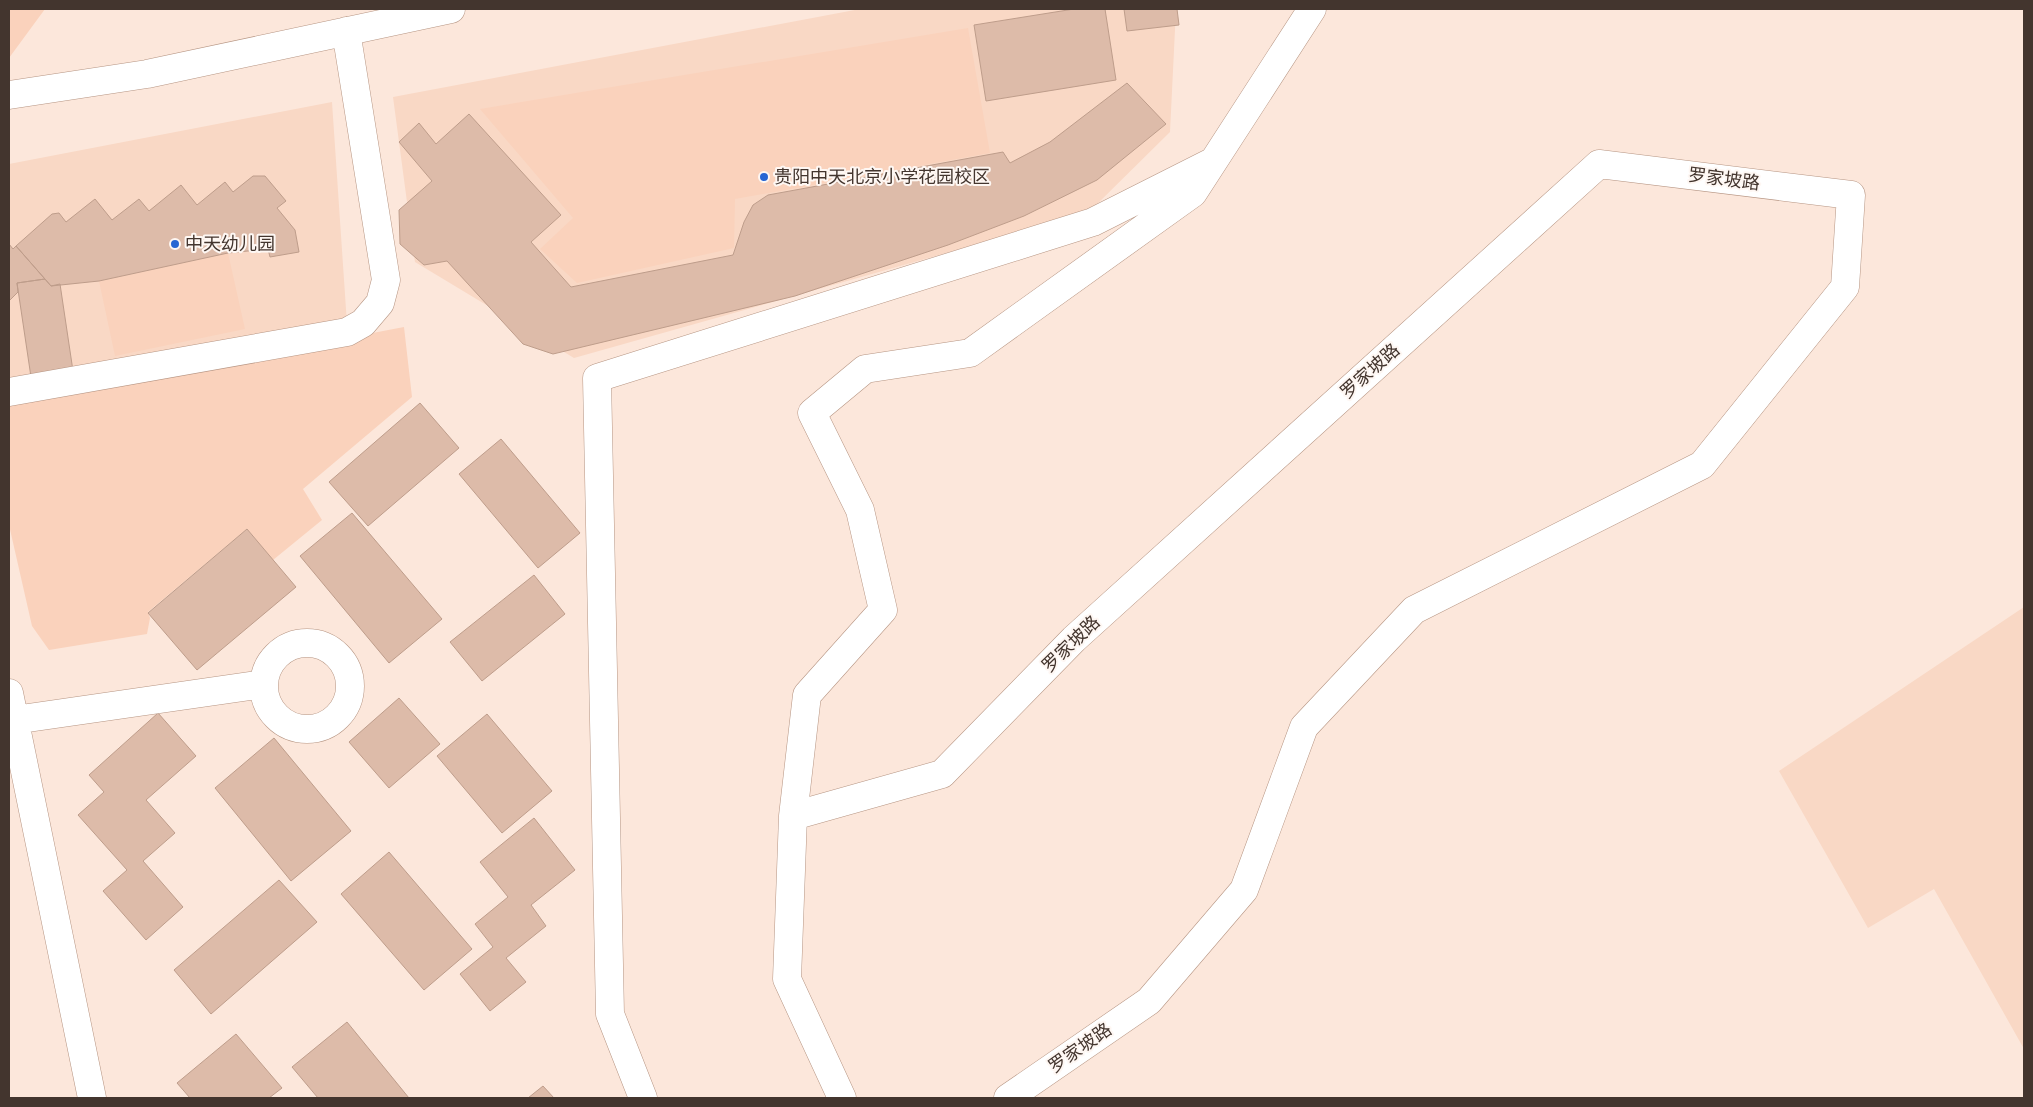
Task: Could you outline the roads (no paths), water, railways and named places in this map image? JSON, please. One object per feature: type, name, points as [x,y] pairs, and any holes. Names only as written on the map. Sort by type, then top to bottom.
[{"type":"street","points":[[9,95],[147,74],[451,9]]},
{"type":"street","points":[[842,1098],[787,979],[793,816],[807,695],[884,610],[860,510],[812,413],[865,369],[970,353],[1193,193],[1312,9]]},
{"type":"street","points":[[9,392],[347,332],[363,323],[380,303],[386,280],[346,31]]},
{"type":"street","points":[[643,1098],[610,1014],[597,378],[1093,222],[1213,162]]},
{"type":"street","name":"罗家坡路","points":[[793,816],[942,774],[1074,639],[1598,164],[1852,195],[1845,287],[1702,465],[1414,610],[1304,727],[1244,890],[1149,1000],[1008,1098]]},
{"type":"street","points":[[14,720],[264,684]]},
{"type":"street","points":[[9,693],[92,1098]]},
{"type":"place","name":"贵阳中天北京小学花园校区","points":[[764,177]]},
{"type":"place","name":"中天幼儿园","points":[[175,244]]}]
